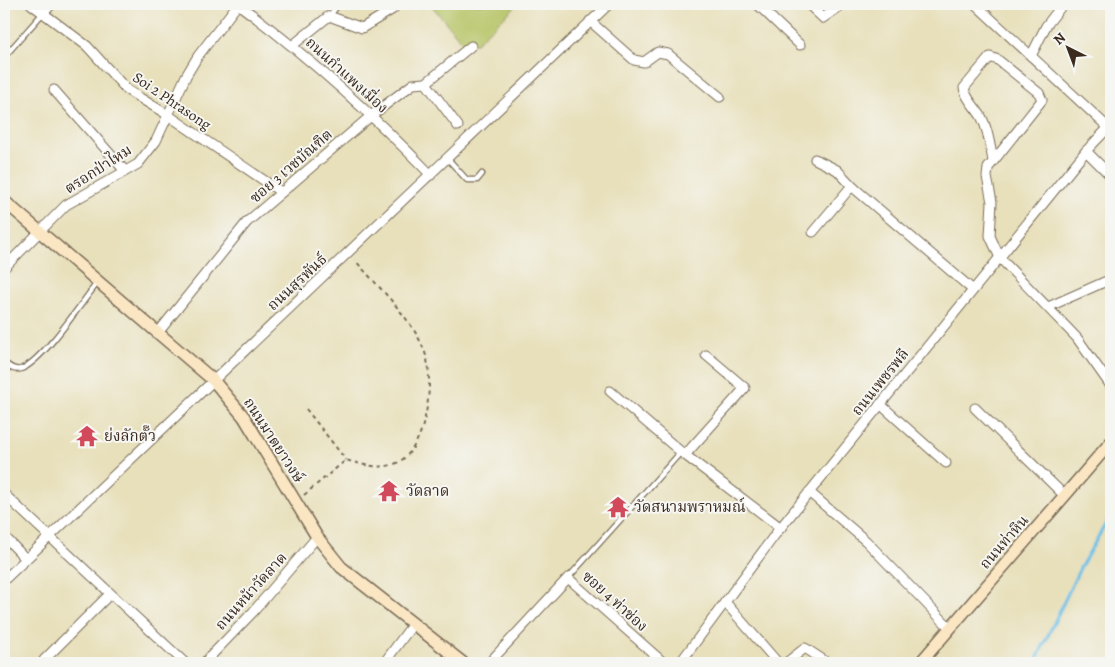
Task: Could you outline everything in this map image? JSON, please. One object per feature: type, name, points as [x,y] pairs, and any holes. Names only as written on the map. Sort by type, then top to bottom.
[{"type":"street","name":"Soi 2 Phrasong","points":[[31,4],[87,46],[127,90],[168,115],[281,192]]},
{"type":"street","points":[[43,13],[52,4]]},
{"type":"street","name":"ถนนกำแพงเมี่อง","points":[[238,4],[293,45],[372,115],[431,174]]},
{"type":"street","name":"ตรอกป่าไหม","points":[[4,268],[66,206],[138,164],[156,141],[198,56],[238,4]]},
{"type":"street","name":"ถนนสุรพันธ์","points":[[4,580],[609,4]]},
{"type":"street","points":[[757,4],[800,45]]},
{"type":"street","points":[[808,4],[823,18],[830,15],[843,4]]},
{"type":"street","points":[[975,4],[1111,128]]},
{"type":"street","points":[[1032,56],[1046,26],[1063,4]]},
{"type":"street","points":[[293,45],[329,16],[362,28],[393,9]]},
{"type":"street","points":[[590,21],[634,60],[644,62],[658,52],[668,54],[720,97]]},
{"type":"street","name":"ซอย 3 เวชบัณฑิต","points":[[157,334],[247,222],[372,115],[413,84],[426,83],[471,46]]},
{"type":"street","points":[[992,161],[986,127],[978,111],[966,96],[964,88],[990,58],[998,60],[1039,93],[1042,100],[992,161],[987,177],[992,202],[990,236],[1000,258],[1077,338],[1111,386]]},
{"type":"street","points":[[426,83],[458,126]]},
{"type":"street","points":[[54,90],[125,171]]},
{"type":"street","name":"ถนนเพชรพลี","points":[[680,663],[809,492],[1086,151],[1111,128]]},
{"type":"street","points":[[1086,151],[1111,176]]},
{"type":"street","points":[[815,159],[837,170],[854,188],[973,290]]},
{"type":"street","points":[[813,232],[850,188],[854,188]]},
{"type":"street","name":"ถนนมาตยาวงษ์","points":[[4,202],[213,380],[244,417],[317,537],[341,567],[463,663]]},
{"type":"street","points":[[1048,307],[1111,279]]},
{"type":"street","points":[[683,454],[745,388],[706,356]]},
{"type":"street","points":[[610,391],[683,454],[781,528]]},
{"type":"street","points":[[880,404],[946,463]]},
{"type":"street","points":[[975,408],[1064,495]]},
{"type":"street","name":"ถนนท่าหิน","points":[[920,663],[1111,442]]},
{"type":"street","points":[[809,492],[860,535],[950,628]]},
{"type":"street","points":[[4,494],[185,663]]},
{"type":"street","points":[[4,536],[26,559]]},
{"type":"street","name":"ถนนหน้าวัดลาด","points":[[204,663],[253,612],[317,537]]},
{"type":"street","name":"ซอย 4 ท่าช่อง","points":[[489,663],[568,578],[664,663]]},
{"type":"street","points":[[44,660],[110,594]]},
{"type":"street","points":[[726,602],[778,663]]},
{"type":"street","points":[[384,663],[414,624]]},
{"type":"street","points":[[786,663],[805,648],[828,663]]},
{"type":"lane","points":[[329,16],[339,4]]},
{"type":"lane","points":[[4,56],[43,13]]},
{"type":"lane","points":[[448,159],[467,180],[477,180],[482,174]]},
{"type":"lane","points":[[4,362],[14,369],[20,369],[30,364],[45,349],[98,282]]},
{"type":"lane","points":[[568,578],[683,454]]},
{"type":"path","points":[[306,409],[346,460],[366,466],[392,466],[409,455],[424,420],[430,370],[425,351],[416,332],[348,252]]},
{"type":"path","points":[[296,501],[346,460]]},
{"type":"green space","points":[[432,4],[518,4],[476,43],[464,44]]},
{"type":"waterway","points":[[1035,663],[1080,568],[1111,515]]},
{"type":"place","name":"ย่งลักตั๊ว","points":[[87,436]]},
{"type":"place","name":"วัดลาด","points":[[389,491]]},
{"type":"place","name":"วัดสนามพราหมณ์","points":[[618,507]]}]
